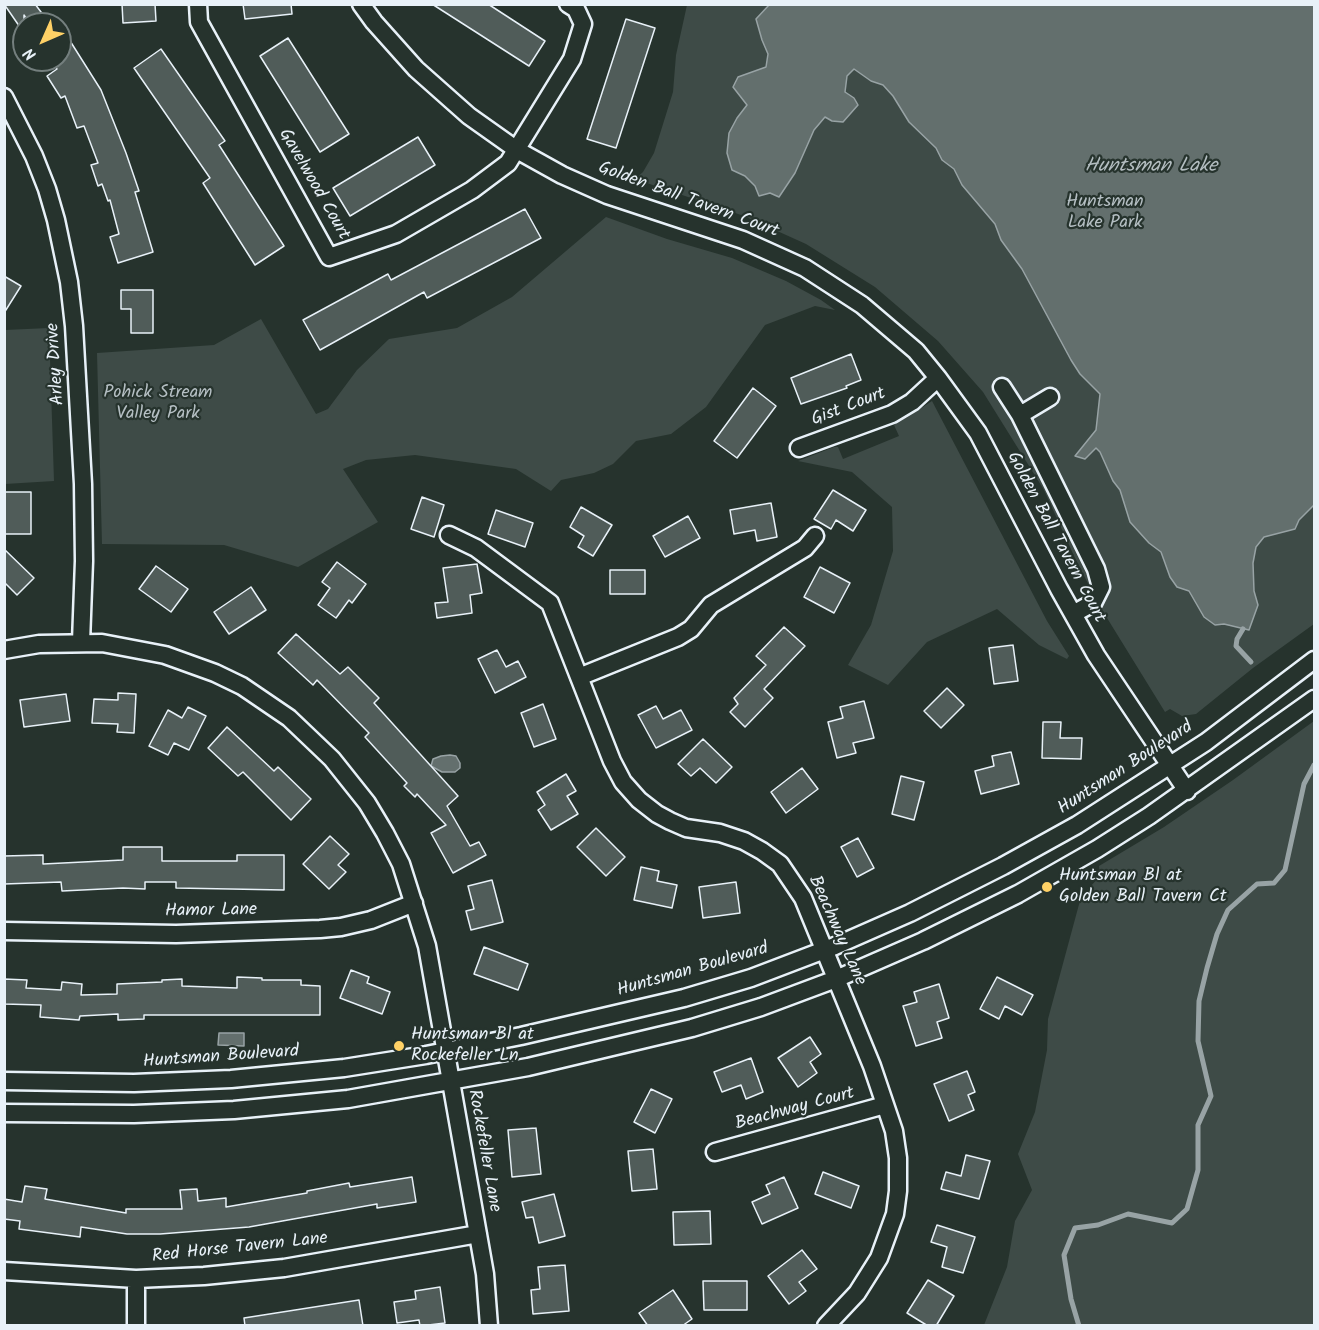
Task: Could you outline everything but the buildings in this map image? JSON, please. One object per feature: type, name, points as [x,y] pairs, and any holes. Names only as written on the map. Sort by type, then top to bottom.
[{"type":"street","name":"Gavelwood Court","points":[[198,4],[199,22],[329,257],[396,234],[472,190],[508,163],[517,150]]},
{"type":"street","name":"Golden Ball Tavern Court","points":[[361,4],[416,69],[469,116],[517,150],[562,175],[607,195],[743,240],[805,268],[843,291],[892,329],[938,378],[978,433],[1096,655],[1187,791]]},
{"type":"street","points":[[517,150],[572,59],[584,24],[576,9],[568,4]]},
{"type":"street","name":"Arley Drive","points":[[4,97],[34,156],[46,189],[56,220],[69,282],[74,326],[83,484],[84,561],[81,642]]},
{"type":"street","name":"Gist Court","points":[[799,448],[892,414],[912,402],[938,378]]},
{"type":"street","points":[[1002,387],[1020,415],[1096,569],[1101,587],[1093,603],[1073,614]]},
{"type":"street","points":[[1020,415],[1050,397]]},
{"type":"street","name":"Beachway Lane","points":[[448,535],[476,548],[550,603],[612,761],[623,782],[639,800],[670,821],[686,828],[720,833],[744,841],[780,864],[803,898],[885,1105],[894,1131],[898,1158],[898,1191],[895,1214],[888,1236],[869,1276],[842,1311],[826,1326]]},
{"type":"street","points":[[579,677],[678,637],[691,629],[711,605],[805,548],[815,536]]},
{"type":"street","name":"Rockefeller Lane","points":[[4,650],[39,644],[102,643],[165,655],[190,663],[242,687],[289,718],[332,759],[367,803],[400,864],[427,946],[485,1274],[489,1326]]},
{"type":"street","name":"Huntsman Boulevard","points":[[4,1081],[134,1083],[231,1079],[344,1068],[521,1036],[684,998],[751,978],[825,950],[910,913],[1077,825],[1206,742],[1314,660]]},
{"type":"street","points":[[4,1113],[134,1114],[234,1110],[348,1099],[528,1067],[692,1028],[761,1007],[836,979],[923,941],[1018,894],[1097,849],[1187,791],[1314,699]]},
{"type":"street","name":"Hamor Lane","points":[[4,931],[176,934],[320,929],[371,920],[414,903]]},
{"type":"street","name":"Beachway Court","points":[[715,1152],[885,1105]]},
{"type":"street","name":"Red Horse Tavern Lane","points":[[4,1271],[136,1280],[204,1276],[284,1268],[478,1234]]},
{"type":"street","points":[[136,1280],[136,1326]]},
{"type":"green space","name":"Huntsman Lake","points":[[687,5],[1314,5],[1314,624],[1253,668],[1196,714],[1182,716],[1170,709],[1165,712],[1099,605],[1044,490],[983,392],[938,341],[875,287],[806,244],[744,216],[635,179],[643,172],[654,153],[673,92],[676,55]]},
{"type":"green space","points":[[606,217],[667,239],[732,258],[786,281],[835,310],[815,306],[765,325],[706,407],[671,434],[636,441],[613,464],[594,473],[561,480],[551,491],[516,469],[415,455],[366,460],[343,469],[378,522],[298,567],[224,545],[102,544],[97,353],[214,345],[261,319],[316,414],[328,409],[357,370],[389,339],[457,328],[512,297]]},
{"type":"green space","name":"Pohick Stream Valley Park","points":[[49,328],[54,481],[5,484],[5,330]]},
{"type":"green space","points":[[932,401],[1047,621],[1069,656],[1067,659],[1039,645],[997,609],[927,642],[888,685],[848,665],[871,625],[893,551],[892,507],[852,472],[798,461],[834,447],[838,447],[843,459],[899,436],[894,425]]},
{"type":"green space","points":[[1314,721],[1314,1325],[984,1325],[1007,1267],[1015,1221],[1032,1190],[1018,1154],[1035,1112],[1047,1050],[1048,1019],[1081,897],[1100,876],[1099,866],[1164,827]]},
{"type":"water","name":"Huntsman Lake","points":[[769,5],[1314,5],[1314,505],[1299,520],[1295,529],[1264,537],[1256,547],[1253,563],[1254,591],[1258,605],[1249,630],[1224,624],[1215,625],[1204,617],[1189,591],[1177,587],[1170,577],[1161,552],[1149,543],[1130,522],[1120,490],[1113,481],[1100,452],[1096,448],[1085,459],[1075,456],[1096,430],[1100,394],[1080,374],[1071,360],[1022,269],[1001,240],[995,224],[962,185],[954,169],[942,160],[936,148],[909,122],[893,96],[883,85],[871,81],[854,69],[847,76],[845,92],[854,98],[858,105],[843,122],[832,121],[825,117],[814,130],[795,173],[779,197],[770,193],[759,196],[755,186],[745,176],[732,170],[727,153],[729,133],[747,105],[733,87],[738,77],[766,67],[768,54],[756,19]]},
{"type":"water","points":[[456,756],[460,763],[460,768],[455,772],[442,772],[431,766],[433,759]]},
{"type":"water","points":[[219,1033],[244,1033],[244,1046],[218,1045]]},
{"type":"waterway","points":[[1243,629],[1236,646],[1251,662]]},
{"type":"waterway","points":[[1079,1326],[1071,1299],[1064,1255],[1075,1228],[1098,1225],[1128,1214],[1172,1223],[1187,1209],[1198,1170],[1198,1125],[1211,1096],[1198,1041],[1199,1001],[1207,968],[1217,934],[1228,910],[1257,884],[1274,883],[1285,870],[1304,784],[1314,765]]},
{"type":"place","name":"Huntsman Bl at Golden Ball Tavern Ct","points":[[1047,887]]},
{"type":"place","name":"Huntsman Bl at Rockefeller Ln","points":[[399,1046]]},
{"type":"park label","name":"Huntsman Lake Park","points":[[1105,213]]}]
